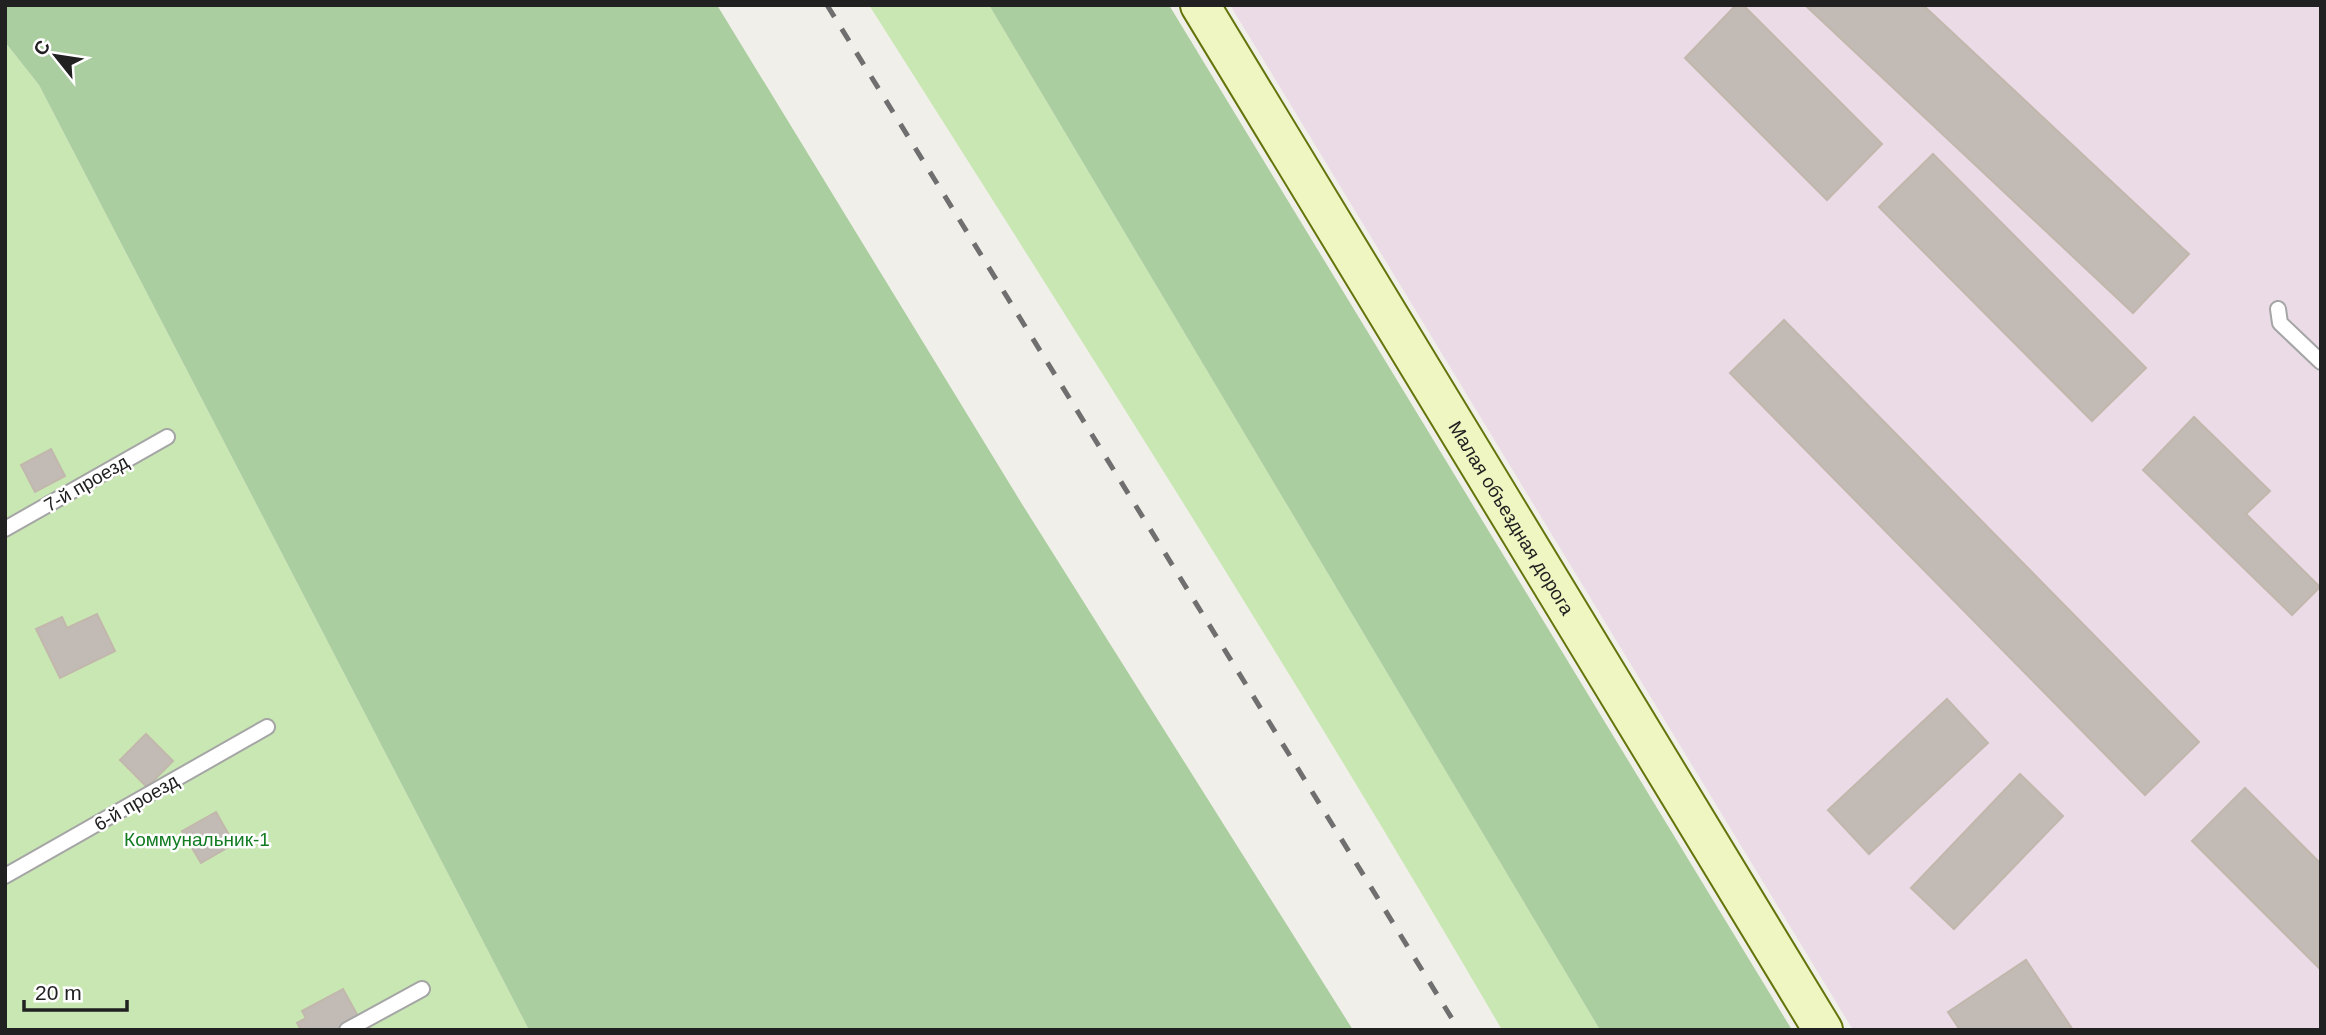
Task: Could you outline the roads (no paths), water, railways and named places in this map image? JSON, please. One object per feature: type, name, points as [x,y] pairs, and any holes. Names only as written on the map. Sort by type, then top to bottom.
[{"type":"street","name":"Малая объездная дорога","points":[[1200,5],[1823,1030]]},
{"type":"lane","points":[[2278,309],[2280,323],[2321,362]]},
{"type":"lane","name":"7-й проезд","points":[[5,529],[167,437]]},
{"type":"lane","name":"6-й проезд","points":[[5,876],[267,727]]},
{"type":"lane","points":[[347,1030],[422,989]]},
{"type":"railway","points":[[827,5],[1459,1030]]},
{"type":"park label","name":"Коммунальник-1","points":[[197,839]]}]
